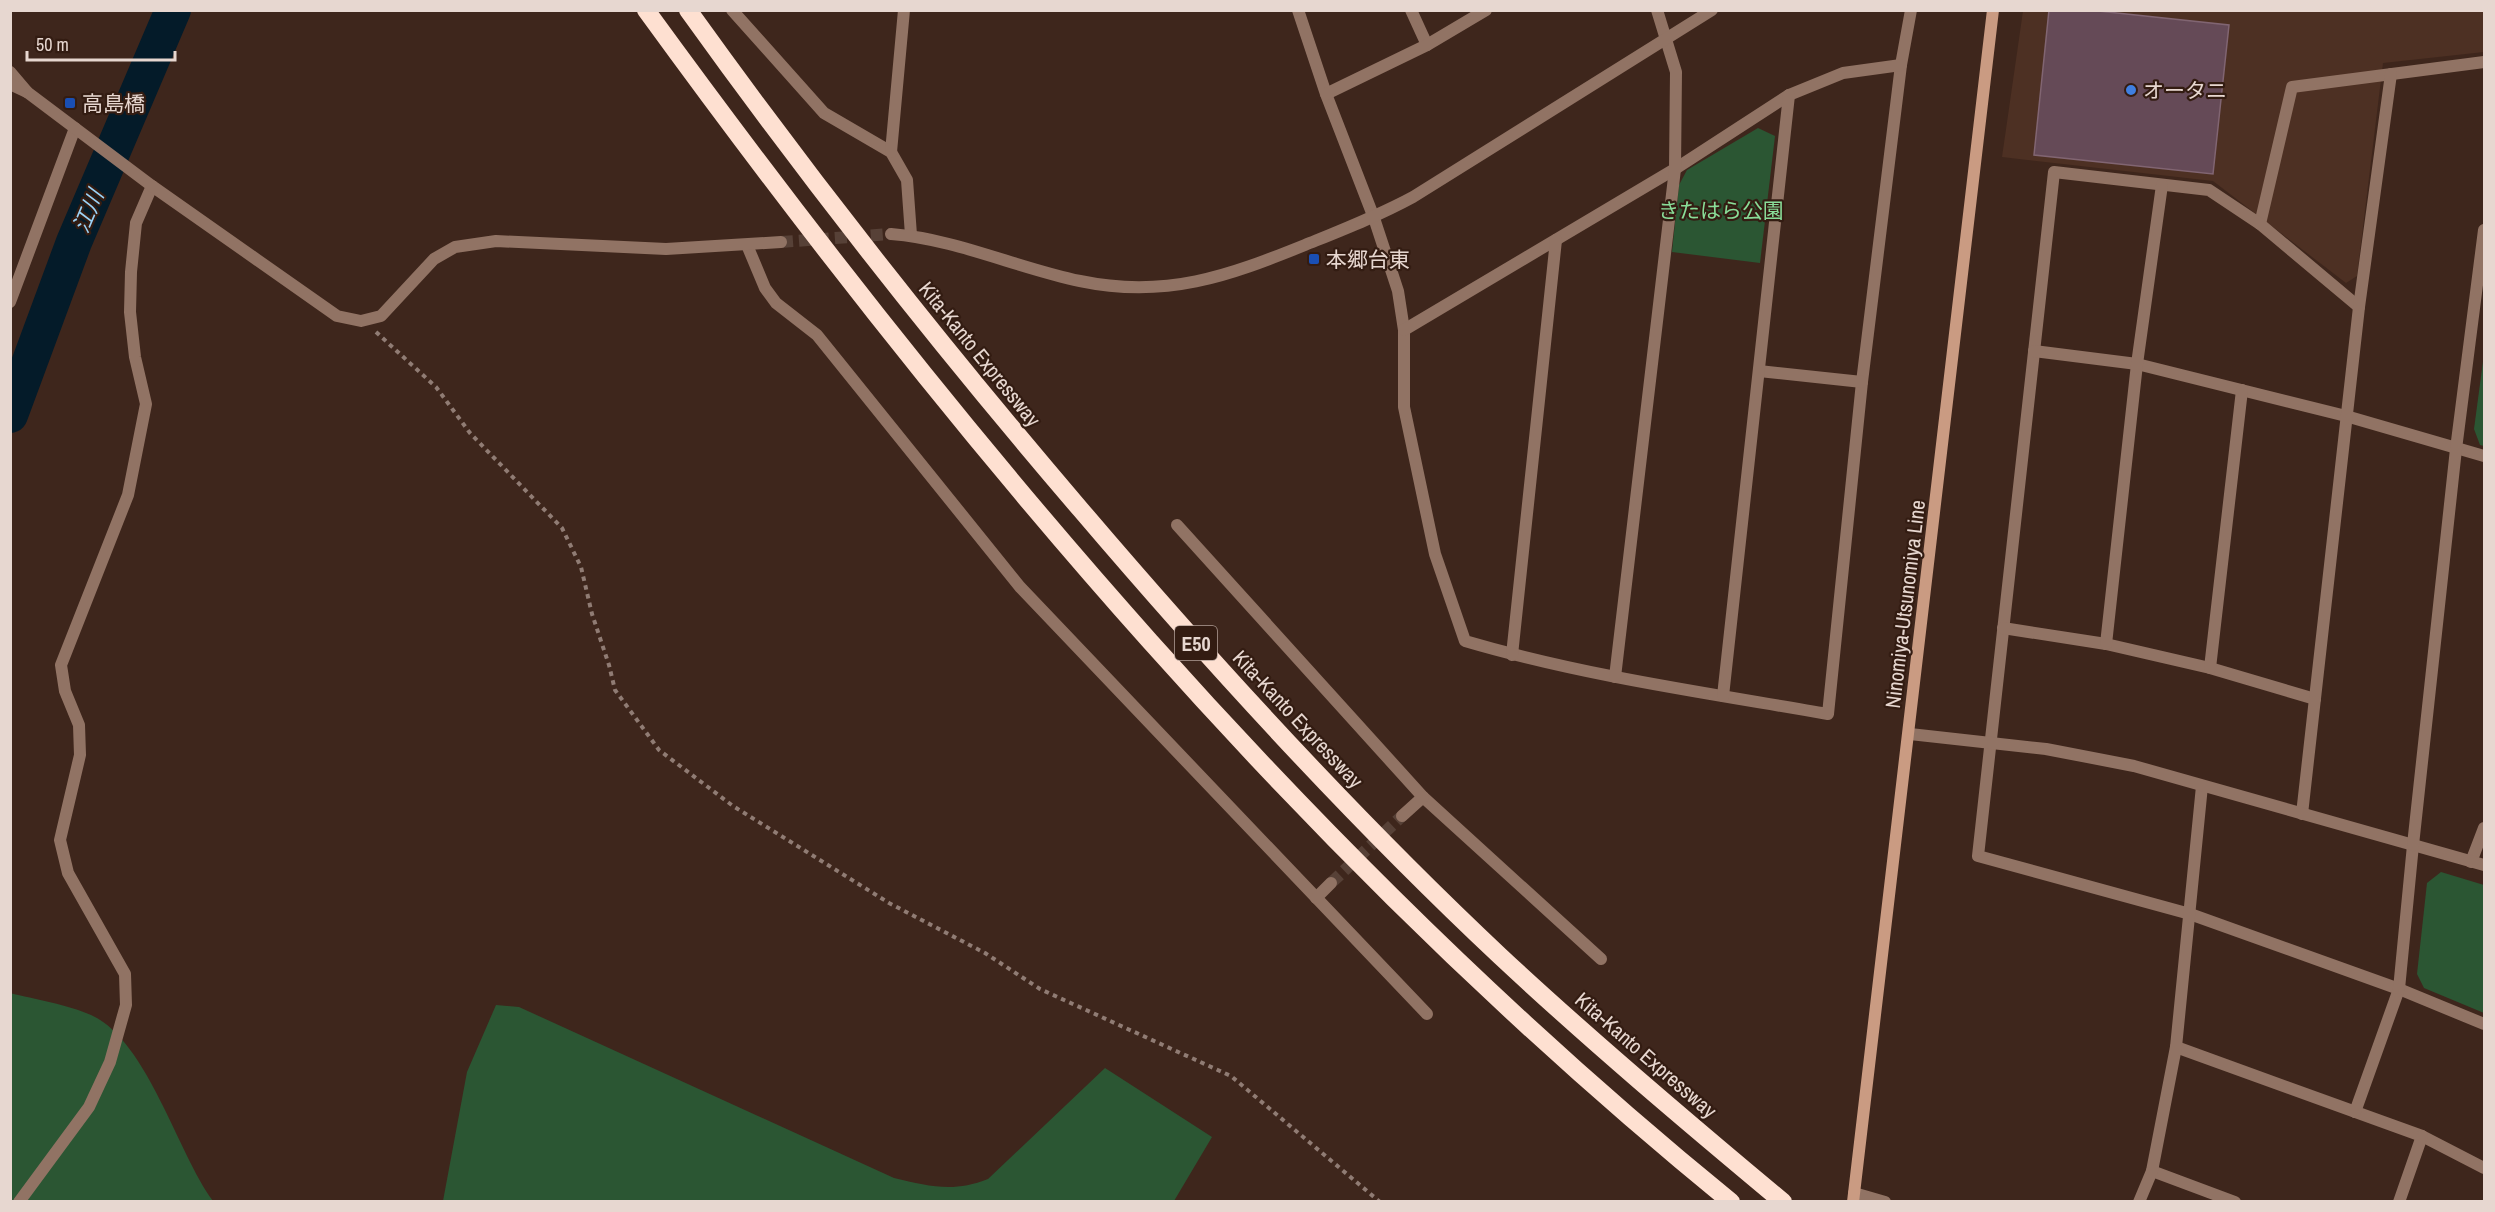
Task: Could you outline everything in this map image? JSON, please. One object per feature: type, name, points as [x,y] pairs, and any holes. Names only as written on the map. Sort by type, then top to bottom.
[{"type":"highway","name":"E50","points":[[646,10],[827,253],[961,421],[1205,704],[1340,845],[1475,978],[1634,1123],[1731,1202]]},
{"type":"highway","name":"Kita-Kanto Expressway","points":[[688,10],[740,83],[905,298],[998,412],[1230,681],[1357,815],[1499,955],[1652,1092],[1783,1202]]},
{"type":"main road","name":"Ninomiya-Utsunomiya Line","points":[[1854,1197],[1993,10]]},
{"type":"street","points":[[732,10],[824,113],[891,152],[907,180],[911,236]]},
{"type":"street","points":[[891,152],[904,10]]},
{"type":"street","points":[[1298,10],[1326,94],[1374,218],[1398,291],[1404,330],[1404,407],[1435,554],[1465,641],[1512,655],[1615,677],[1828,714],[1862,382],[1901,65],[1911,10]]},
{"type":"street","points":[[1411,10],[1427,45]]},
{"type":"street","points":[[1326,94],[1427,45],[1486,10]]},
{"type":"street","points":[[1615,677],[1675,169],[1676,72],[1657,10]]},
{"type":"street","points":[[891,234],[953,244],[1031,269],[1083,282],[1165,287],[1235,273],[1374,218],[1413,197],[1712,10]]},
{"type":"street","points":[[2260,224],[2292,87],[2484,62]]},
{"type":"street","points":[[1404,330],[1675,169],[1790,95],[1843,73],[1901,65]]},
{"type":"street","points":[[10,72],[27,92]]},
{"type":"street","points":[[2302,814],[2359,307],[2391,74]]},
{"type":"street","points":[[10,84],[27,92],[152,186],[337,316],[361,321],[381,316],[434,259],[455,247],[496,241],[666,249],[781,242]]},
{"type":"street","points":[[1723,696],[1790,95]]},
{"type":"street","points":[[10,302],[78,130]]},
{"type":"street","points":[[2359,307],[2260,224],[2209,190],[2054,172],[1978,855],[2190,914],[2399,989],[2484,1024]]},
{"type":"street","points":[[2106,644],[2137,364],[2162,185]]},
{"type":"street","points":[[19,1202],[89,1107],[110,1062],[126,1005],[125,974],[68,873],[60,840],[80,755],[79,725],[65,692],[61,665],[128,495],[146,404],[135,357],[130,312],[131,272],[136,223],[152,186]]},
{"type":"street","points":[[2355,1112],[2399,989],[2456,448],[2484,230]]},
{"type":"street","points":[[1512,655],[1556,240]]},
{"type":"street","points":[[747,245],[765,288],[776,303],[817,334],[1020,587],[1427,1014]]},
{"type":"street","points":[[2034,351],[2137,364],[2346,416],[2484,456]]},
{"type":"street","points":[[1759,370],[1862,382]]},
{"type":"street","points":[[2211,668],[2242,390]]},
{"type":"street","points":[[1177,525],[1424,797],[1601,959]]},
{"type":"street","points":[[2003,628],[2106,644],[2211,668],[2315,699]]},
{"type":"street","points":[[1910,734],[2046,749],[2134,766],[2484,866]]},
{"type":"street","points":[[2139,1202],[2152,1171],[2176,1047],[2202,786]]},
{"type":"street","points":[[1402,816],[1424,797]]},
{"type":"street","points":[[2471,862],[2484,828]]},
{"type":"street","points":[[1316,898],[1332,883]]},
{"type":"street","points":[[2176,1047],[2422,1136],[2484,1168]]},
{"type":"street","points":[[2399,1202],[2422,1136]]},
{"type":"street","points":[[2152,1171],[2235,1202]]},
{"type":"street","points":[[1854,1197],[1885,1202]]},
{"type":"path","points":[[361,321],[436,387],[470,433],[562,528],[581,567],[592,614],[615,690],[659,750],[734,806],[889,903],[985,953],[1040,989],[1231,1076],[1380,1202]]},
{"type":"shaded area","points":[[2023,11],[2484,11],[2484,52],[2383,63],[2357,276],[2346,283],[2213,181],[2002,157]]},
{"type":"green space","name":"きたはら公園","points":[[1758,128],[1775,136],[1760,263],[1672,252],[1679,185],[1687,170]]},
{"type":"green space","points":[[2484,354],[2484,446],[2480,445],[2474,429]]},
{"type":"green space","points":[[2441,872],[2484,885],[2484,1013],[2424,988],[2417,974],[2427,883]]},
{"type":"green space","points":[[10,993],[82,1011],[111,1028],[129,1048],[145,1072],[213,1201],[11,1201]]},
{"type":"green space","points":[[496,1005],[519,1007],[894,1178],[919,1184],[952,1187],[988,1179],[1105,1068],[1212,1137],[1174,1201],[443,1201],[467,1072]]},
{"type":"building","name":"オータニ","points":[[2049,10],[2089,10],[2229,25],[2213,174],[2034,155]]},
{"type":"waterway","name":"江川","points":[[10,415],[74,242],[173,10]]},
{"type":"tunnel","points":[[781,242],[891,234]]},
{"type":"tunnel","points":[[1331,883],[1402,816]]},
{"type":"place","name":"オータニ","points":[[2131,90]]},
{"type":"place","name":"高島橋","points":[[70,103]]},
{"type":"place","name":"本郷台東","points":[[1314,259]]}]
